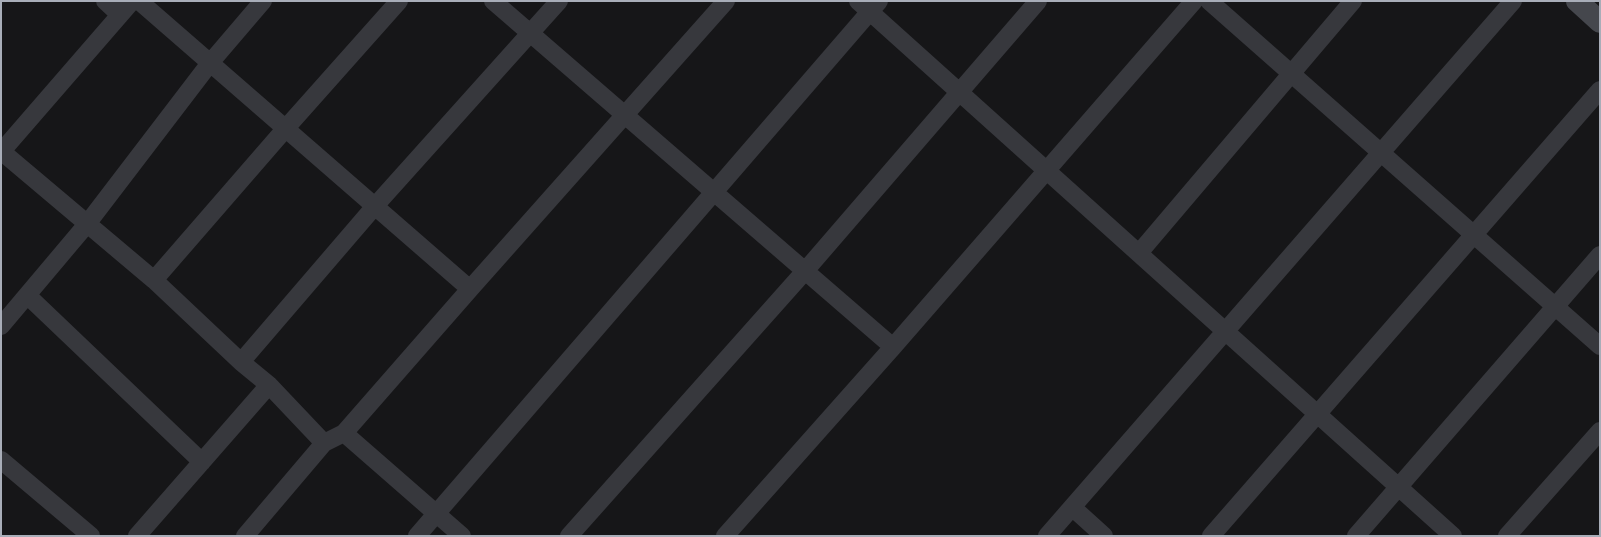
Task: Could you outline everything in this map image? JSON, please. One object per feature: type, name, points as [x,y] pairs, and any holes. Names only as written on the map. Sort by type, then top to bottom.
[{"type":"main road","points":[[1577,1],[1600,22]]},
{"type":"street","points":[[105,1],[120,15]]},
{"type":"street","points":[[132,1],[1,151],[154,280],[241,362],[269,385],[324,443]]},
{"type":"street","points":[[139,1],[470,289]]},
{"type":"street","points":[[1,326],[28,296],[87,224],[210,63],[263,1]]},
{"type":"street","points":[[154,280],[399,1]]},
{"type":"street","points":[[493,1],[893,347]]},
{"type":"street","points":[[241,362],[375,206],[559,1]]},
{"type":"street","points":[[245,536],[324,443],[344,433],[726,1]]},
{"type":"street","points":[[569,536],[805,271],[1038,1]]},
{"type":"street","points":[[725,536],[893,347],[1194,1]]},
{"type":"street","points":[[1209,1],[1600,346]]},
{"type":"street","points":[[1139,253],[1291,72],[1353,1]]},
{"type":"street","points":[[1047,536],[1513,1]]},
{"type":"street","points":[[417,536],[714,192],[869,5],[959,92],[1453,536]]},
{"type":"street","points":[[1211,536],[1600,90]]},
{"type":"street","points":[[1356,536],[1600,255]]},
{"type":"street","points":[[28,296],[202,462]]},
{"type":"street","points":[[136,536],[269,385]]},
{"type":"street","points":[[1507,536],[1600,431]]},
{"type":"street","points":[[344,433],[462,536]]},
{"type":"street","points":[[1,460],[91,536]]},
{"type":"street","points":[[1072,507],[1104,536]]}]
